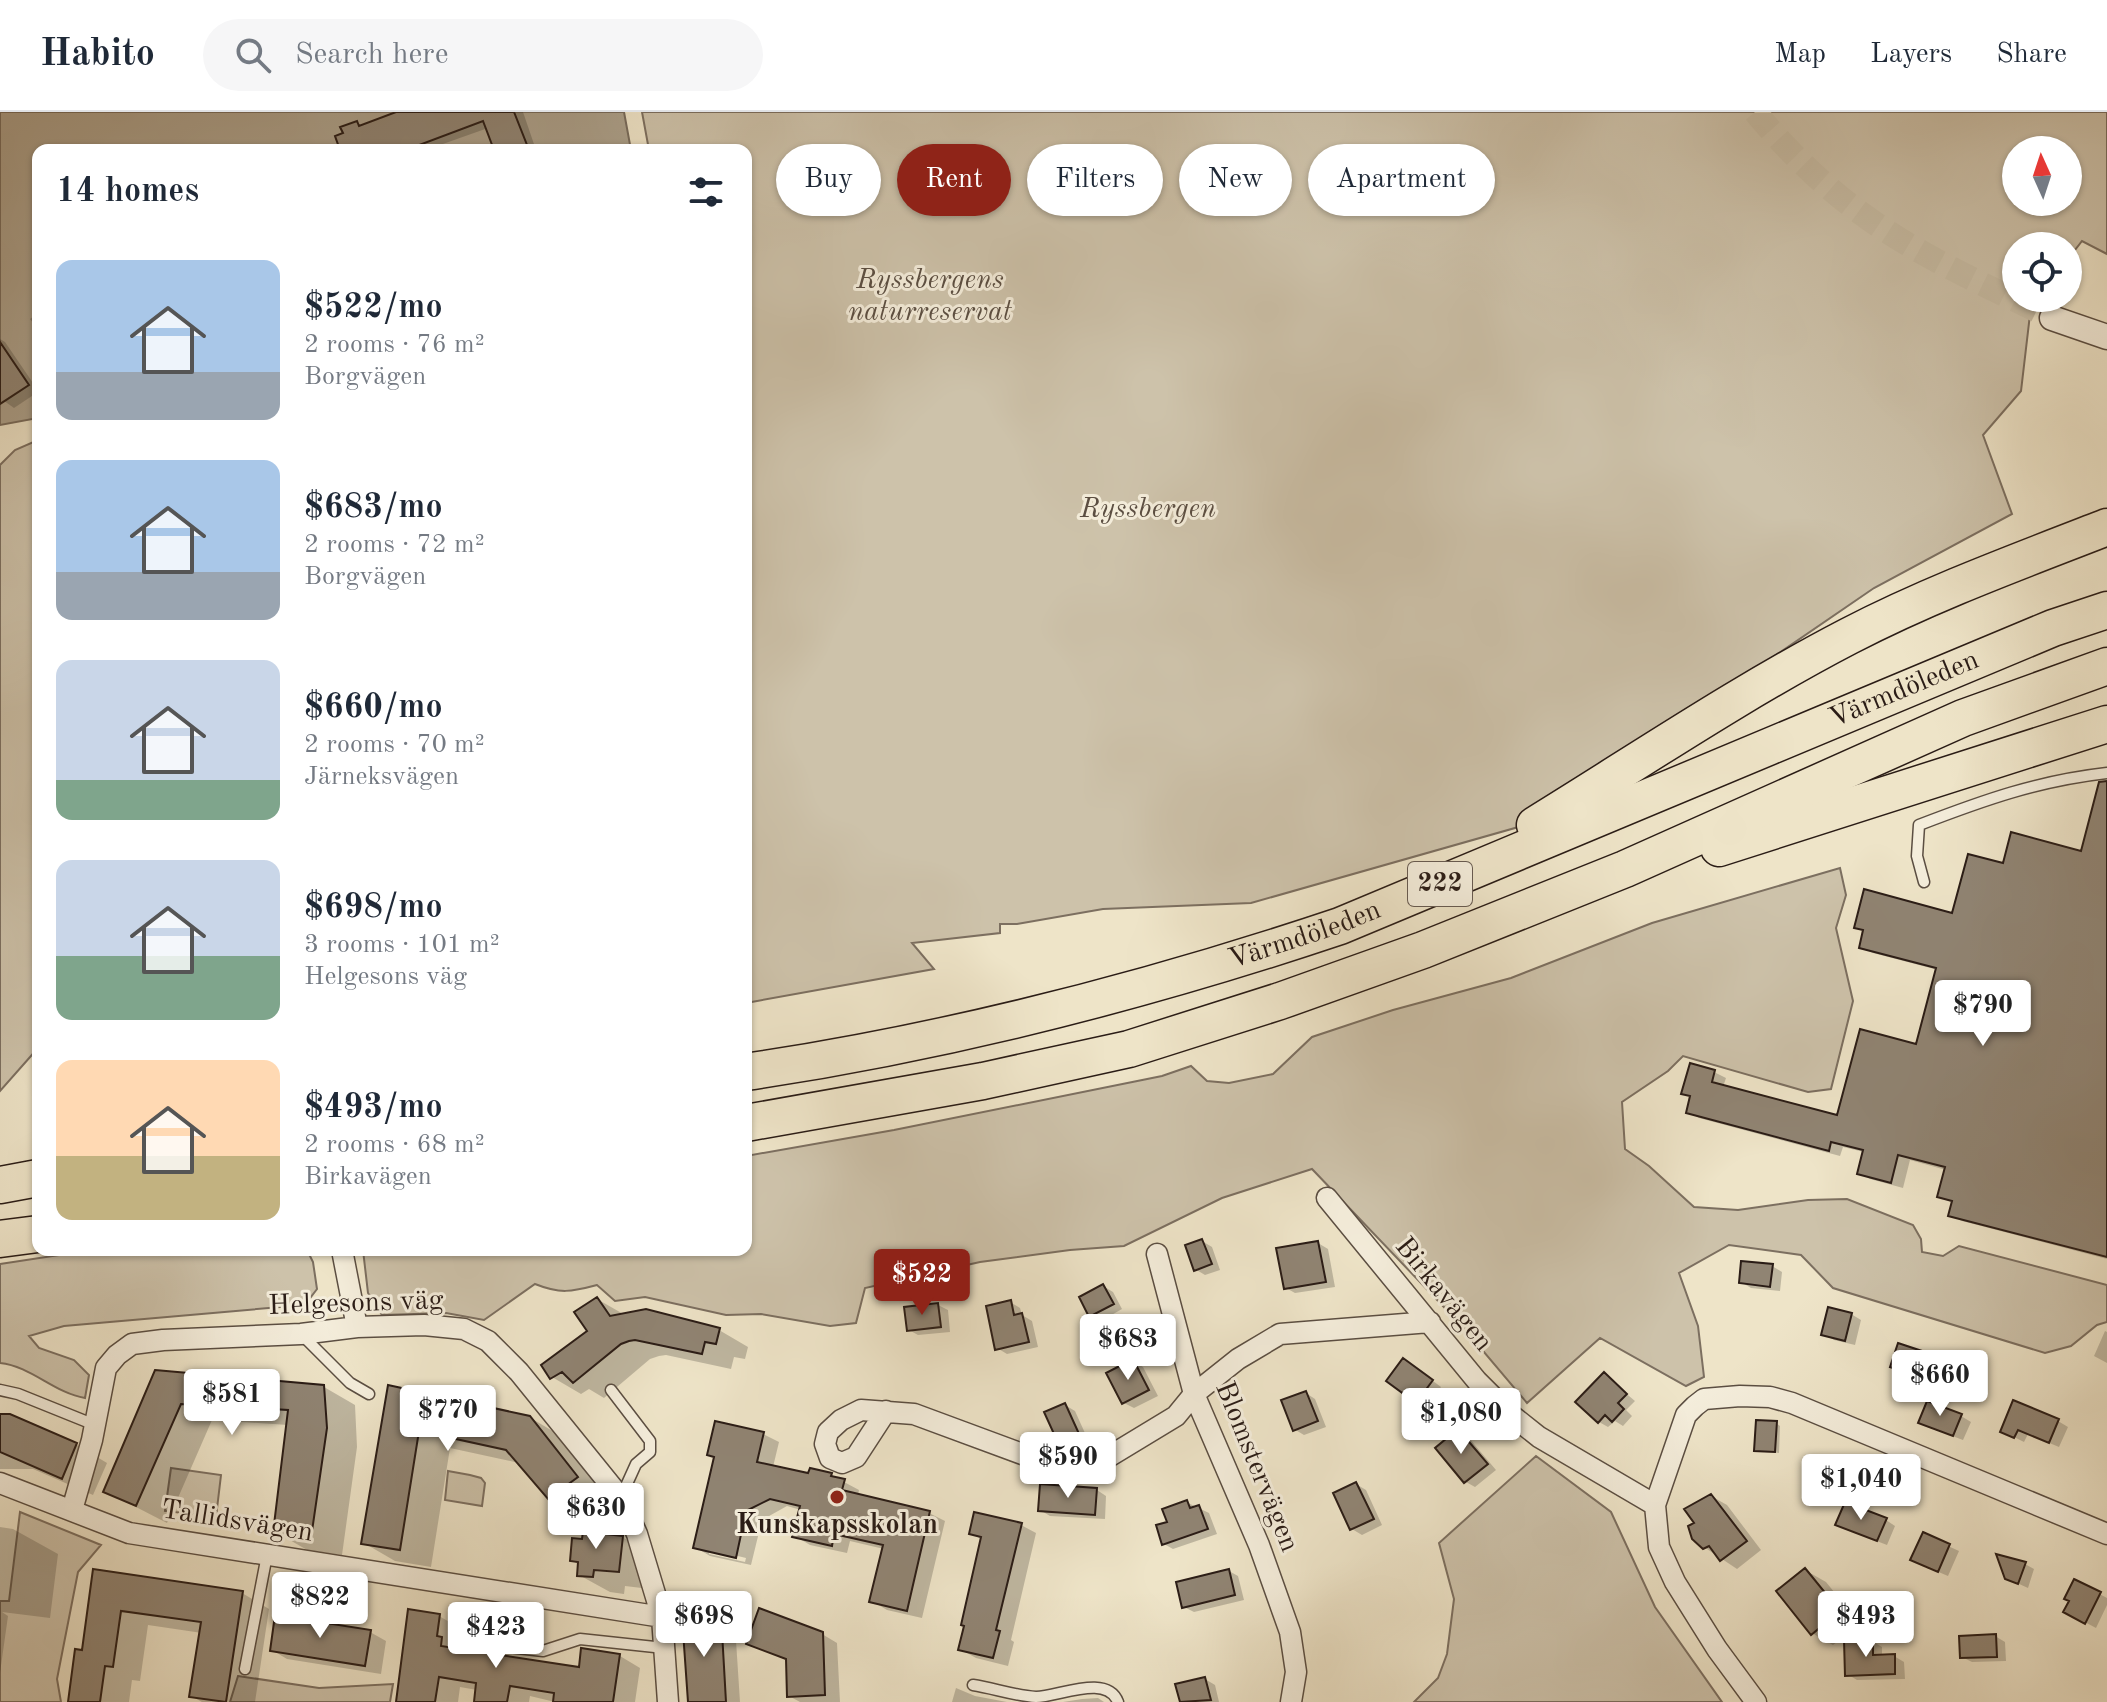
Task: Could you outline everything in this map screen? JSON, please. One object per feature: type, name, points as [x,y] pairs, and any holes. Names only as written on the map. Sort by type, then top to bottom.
[{"type":"highway","points":[[1440,884],[1700,723],[1849,636],[1964,583],[2107,527]]},
{"type":"highway","name":"Värmdöleden","points":[[752,1071],[830,1060],[1110,997],[1224,965],[1340,926],[2039,634],[2107,610]]},
{"type":"highway","name":"Värmdöleden","points":[[752,1122],[983,1081],[1129,1049],[1280,1001],[1409,955],[1625,869],[1963,718],[2107,666]]},
{"type":"highway","points":[[1523,910],[2107,724]]},
{"type":"highway","points":[[0,1185],[32,1179]]},
{"type":"highway","points":[[0,1239],[32,1235]]},
{"type":"street","points":[[2052,318],[2107,337]]},
{"type":"street","name":"Birkavägen","points":[[1327,1198],[1477,1381],[1510,1414],[1539,1437],[1655,1505]]},
{"type":"street","name":"Blomstervägen","points":[[1157,1254],[1194,1394],[1259,1545],[1290,1632],[1296,1672],[1291,1702]]},
{"type":"street","points":[[343,1256],[357,1327]]},
{"type":"street","points":[[886,1411],[914,1414],[1044,1462],[1089,1462],[1110,1456],[1176,1416],[1194,1394],[1238,1359],[1280,1334],[1430,1322]]},
{"type":"street","name":"Helgesons väg","points":[[72,1510],[95,1425],[106,1368],[132,1344],[301,1334],[357,1327],[424,1325],[464,1329],[488,1341],[519,1372],[621,1498],[637,1534],[662,1617],[668,1702]]},
{"type":"street","points":[[1756,1702],[1717,1649],[1675,1582],[1659,1547],[1655,1505],[1686,1415],[1704,1399],[1718,1396],[1770,1397],[1792,1403],[2107,1534]]},
{"type":"street","name":"Tallidsvägen","points":[[0,1483],[129,1533],[662,1617]]},
{"type":"lane","points":[[1924,882],[1917,856],[1919,825],[2015,790],[2107,773]]},
{"type":"lane","points":[[301,1334],[350,1383],[369,1394]]},
{"type":"lane","points":[[0,1390],[18,1394],[95,1425]]},
{"type":"lane","points":[[611,1390],[650,1441],[650,1452],[636,1464],[621,1498]]},
{"type":"lane","points":[[245,1669],[267,1555]]},
{"type":"lane","points":[[465,1642],[543,1651],[580,1639],[664,1648]]},
{"type":"lane","points":[[973,1685],[1036,1697],[1094,1687],[1107,1690],[1115,1695],[1118,1702]]},
{"type":"green space","name":"Ryssbergen","points":[[642,112],[2107,112],[2107,254],[2082,241],[2082,232],[2002,232],[2002,312],[2030,312],[2021,391],[1983,435],[2012,514],[1874,588],[1529,824],[1251,903],[1103,909],[1017,924],[1000,924],[1000,933],[912,943],[934,969],[752,1002],[752,144],[648,144]]},
{"type":"green space","points":[[32,443],[32,1055],[0,1091],[0,465],[15,450]]},
{"type":"green space","points":[[1840,868],[1846,895],[1836,928],[1853,1001],[1831,1089],[1808,1092],[1683,1056],[1668,1071],[1622,1102],[1625,1149],[1649,1166],[1694,1207],[1738,1210],[1808,1200],[1847,1199],[1913,1225],[1921,1239],[1922,1252],[1943,1256],[1959,1246],[2107,1285],[2107,1322],[2097,1325],[2071,1346],[2045,1353],[1833,1288],[1801,1255],[1729,1245],[1679,1273],[1698,1326],[1704,1377],[1686,1386],[1600,1338],[1527,1403],[1462,1326],[1312,1169],[1222,1198],[1124,1246],[980,1262],[865,1288],[856,1323],[830,1326],[761,1314],[726,1315],[645,1297],[615,1301],[597,1285],[566,1291],[535,1284],[484,1320],[446,1313],[382,1315],[368,1293],[364,1256],[752,1256],[752,1155],[1162,1076],[1191,1066],[1207,1081],[1229,1083],[1273,1074],[1312,1037],[1393,1010],[1511,978],[1652,923]]},
{"type":"green space","points":[[53,1256],[310,1256],[317,1289],[307,1302],[292,1306],[64,1326],[29,1336],[39,1348],[74,1360],[89,1375],[85,1398],[63,1391],[22,1369],[0,1363],[0,1264]]},
{"type":"green space","points":[[1536,1456],[1611,1512],[1655,1607],[1722,1702],[1414,1702],[1438,1678],[1447,1654],[1454,1599],[1439,1543]]},
{"type":"green space","points":[[171,1468],[221,1475],[216,1517],[165,1511]]},
{"type":"green space","points":[[448,1471],[481,1478],[485,1483],[482,1506],[445,1500]]},
{"type":"green space","points":[[20,1512],[101,1545],[78,1572],[57,1679],[61,1702],[0,1702],[0,1601],[9,1601]]},
{"type":"green space","points":[[238,1676],[319,1688],[393,1684],[390,1702],[230,1702]]},
{"type":"shaded area","points":[[0,112],[624,112],[630,144],[32,144],[32,419],[0,425]]},
{"type":"building","points":[[396,112],[514,112],[527,144],[492,144],[483,121],[422,144],[338,144],[335,136],[343,133],[340,127],[357,121],[359,126]]},
{"type":"building","points":[[0,342],[29,385],[0,404]]},
{"type":"building","points":[[2107,781],[2107,1257],[1948,1216],[1952,1201],[1937,1197],[1945,1167],[1898,1155],[1891,1183],[1857,1174],[1863,1150],[1831,1142],[1829,1151],[1686,1113],[1690,1096],[1681,1094],[1690,1063],[1715,1070],[1712,1082],[1837,1115],[1860,1029],[1916,1044],[1936,968],[1859,948],[1863,930],[1854,928],[1864,889],[1952,913],[1968,854],[2003,863],[2011,832],[2081,851],[2099,782]]},
{"type":"building","points":[[1202,1239],[1212,1264],[1194,1271],[1185,1245]]},
{"type":"building","points":[[1318,1241],[1326,1282],[1284,1289],[1276,1248]]},
{"type":"building","points":[[1741,1261],[1773,1264],[1770,1287],[1739,1283]]},
{"type":"building","points":[[1103,1284],[1114,1304],[1089,1317],[1079,1297]]},
{"type":"building","points":[[597,1297],[610,1316],[646,1309],[720,1328],[716,1344],[705,1342],[702,1354],[629,1341],[573,1383],[562,1372],[550,1379],[541,1365],[587,1331],[574,1312]]},
{"type":"building","points":[[1011,1300],[1014,1315],[1022,1313],[1029,1342],[995,1350],[986,1306]]},
{"type":"building","points":[[938,1303],[941,1327],[907,1331],[904,1307]]},
{"type":"building","points":[[1828,1307],[1852,1313],[1845,1341],[1821,1335]]},
{"type":"building","points":[[1898,1343],[1931,1354],[1923,1378],[1890,1367]]},
{"type":"building","points":[[1403,1358],[1433,1380],[1416,1403],[1386,1381]]},
{"type":"building","points":[[1133,1359],[1149,1390],[1122,1404],[1106,1373]]},
{"type":"building","points":[[155,1370],[324,1385],[327,1428],[311,1538],[273,1533],[288,1410],[181,1404],[136,1506],[103,1492]]},
{"type":"building","points":[[1604,1372],[1627,1394],[1618,1403],[1624,1409],[1612,1422],[1605,1415],[1598,1423],[1575,1402]]},
{"type":"building","points":[[388,1385],[530,1416],[578,1477],[548,1499],[506,1450],[419,1431],[400,1550],[361,1544]]},
{"type":"building","points":[[1306,1391],[1318,1421],[1293,1431],[1281,1400]]},
{"type":"building","points":[[2013,1400],[2059,1419],[2049,1443],[2018,1430],[2014,1438],[2000,1432]]},
{"type":"building","points":[[1927,1401],[1962,1414],[1953,1436],[1918,1423]]},
{"type":"building","points":[[1065,1403],[1080,1436],[1059,1445],[1044,1412]]},
{"type":"building","points":[[0,1414],[10,1414],[77,1443],[62,1479],[0,1452]]},
{"type":"building","points":[[1756,1420],[1777,1421],[1775,1452],[1754,1451]]},
{"type":"building","points":[[715,1421],[764,1432],[757,1462],[808,1473],[810,1468],[832,1473],[831,1476],[845,1479],[842,1490],[930,1511],[907,1611],[869,1602],[883,1545],[834,1534],[832,1546],[792,1537],[800,1506],[770,1499],[746,1511],[736,1558],[693,1548],[714,1457],[707,1455]]},
{"type":"building","points":[[1458,1429],[1488,1464],[1464,1483],[1435,1448]]},
{"type":"building","points":[[1356,1482],[1374,1519],[1350,1530],[1333,1493]]},
{"type":"building","points":[[1040,1484],[1097,1488],[1095,1515],[1038,1511]]},
{"type":"building","points":[[1711,1494],[1747,1541],[1720,1561],[1709,1546],[1703,1549],[1692,1539],[1688,1526],[1694,1523],[1684,1509]]},
{"type":"building","points":[[1187,1500],[1190,1508],[1199,1505],[1208,1529],[1162,1545],[1156,1525],[1167,1522],[1162,1509]]},
{"type":"building","points":[[1845,1502],[1887,1518],[1877,1541],[1835,1525]]},
{"type":"building","points":[[974,1512],[1022,1523],[996,1630],[1000,1631],[993,1658],[958,1650],[981,1537],[969,1534]]},
{"type":"building","points":[[584,1523],[607,1526],[606,1534],[623,1536],[619,1572],[594,1570],[593,1577],[577,1576],[578,1562],[570,1561],[572,1538],[582,1539]]},
{"type":"building","points":[[1923,1532],[1950,1544],[1938,1572],[1910,1560]]},
{"type":"building","points":[[1996,1554],[2026,1562],[2018,1584],[2005,1579]]},
{"type":"building","points":[[1805,1568],[1840,1611],[1811,1635],[1776,1591]]},
{"type":"building","points":[[93,1569],[243,1591],[226,1702],[189,1697],[201,1622],[121,1611],[113,1667],[105,1666],[100,1702],[68,1702],[75,1649],[82,1650]]},
{"type":"building","points":[[1229,1569],[1235,1595],[1182,1608],[1176,1582]]},
{"type":"building","points":[[2074,1579],[2101,1592],[2085,1624],[2063,1612],[2069,1601],[2064,1599]]},
{"type":"building","points":[[759,1608],[823,1632],[825,1695],[787,1697],[786,1659],[746,1644]]},
{"type":"building","points":[[408,1609],[440,1614],[437,1636],[442,1637],[441,1646],[579,1667],[581,1648],[620,1654],[613,1702],[553,1702],[554,1693],[510,1686],[507,1702],[474,1702],[476,1683],[439,1677],[435,1702],[396,1702]]},
{"type":"building","points":[[721,1614],[726,1702],[688,1702],[682,1617]]},
{"type":"building","points":[[275,1615],[371,1630],[365,1666],[270,1651]]},
{"type":"building","points":[[1996,1634],[1997,1657],[1960,1658],[1959,1636]]},
{"type":"building","points":[[1873,1639],[1873,1655],[1895,1654],[1895,1674],[1845,1676],[1844,1640]]},
{"type":"building","points":[[1205,1677],[1211,1700],[1180,1702],[1175,1684]]},
{"type":"tunnel","points":[[1755,112],[1819,179],[1884,230],[1955,270],[2052,318]]},
{"type":"place","name":"Kunskapsskolan","points":[[837,1497]]},
{"type":"park label","name":"Ryssbergens naturreservat","points":[[930,297]]}]
